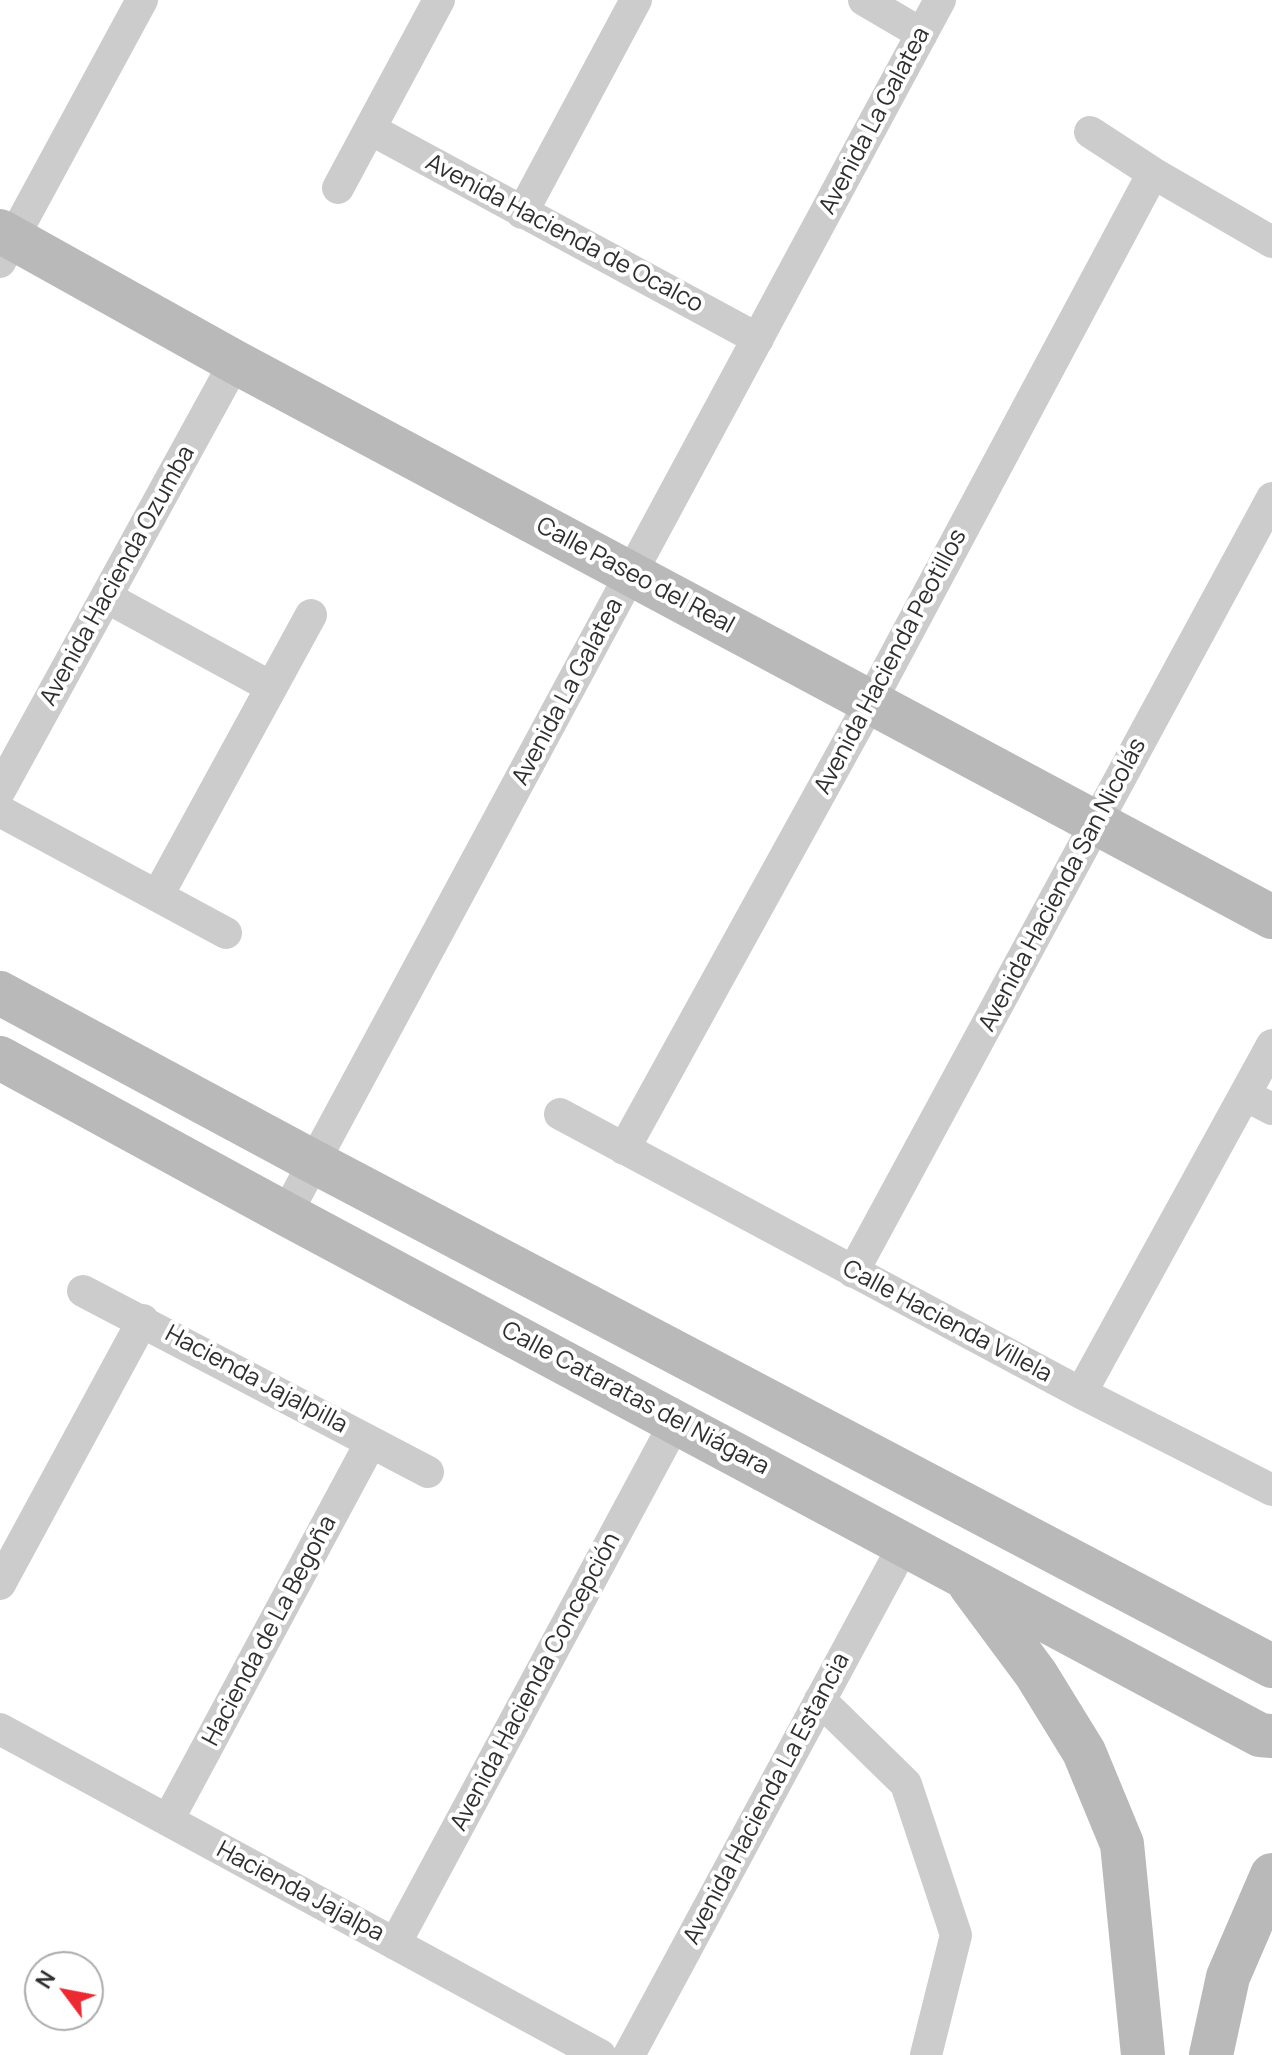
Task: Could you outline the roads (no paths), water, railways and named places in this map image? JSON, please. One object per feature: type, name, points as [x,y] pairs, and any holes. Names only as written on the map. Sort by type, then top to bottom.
[{"type":"main road","name":"Calle Paseo del Real","points":[[5,244],[235,362],[1272,917]]},
{"type":"main road","points":[[0,993],[314,1162],[1272,1666]]},
{"type":"main road","name":"Calle Cataratas del Niágara","points":[[0,1058],[1260,1735],[1272,1736]]},
{"type":"main road","points":[[961,1574],[1036,1674],[1084,1752],[1122,1844],[1143,2055]]},
{"type":"main road","points":[[1211,2055],[1228,1977],[1272,1875]]},
{"type":"main road","points":[[1228,1977],[1252,1965],[1272,1969]]},
{"type":"street","points":[[5,244],[142,0]]},
{"type":"street","points":[[338,188],[439,0]]},
{"type":"street","points":[[522,213],[636,0]]},
{"type":"street","points":[[864,0],[922,34]]},
{"type":"street","name":"Avenida La Galatea","points":[[286,1214],[940,0]]},
{"type":"street","name":"Avenida Hacienda de Ocalco","points":[[370,129],[758,339]]},
{"type":"street","points":[[1090,132],[1153,173],[1272,242]]},
{"type":"street","name":"Avenida Hacienda Peotillos","points":[[624,1149],[871,701],[1153,173]]},
{"type":"street","name":"Avenida Hacienda Ozumba","points":[[0,790],[235,362]]},
{"type":"street","name":"Avenida Hacienda San Nicolás","points":[[853,1272],[1272,498]]},
{"type":"street","points":[[106,597],[271,687]]},
{"type":"street","points":[[158,895],[311,615]]},
{"type":"street","points":[[0,811],[226,933]]},
{"type":"street","points":[[1081,1393],[1259,1102],[1272,1045]]},
{"type":"street","name":"Calle Hacienda Villela","points":[[560,1114],[1081,1393],[1272,1490]]},
{"type":"street","name":"Hacienda Jajalpilla","points":[[83,1291],[428,1472]]},
{"type":"street","points":[[0,1584],[143,1320]]},
{"type":"street","name":"Avenida Hacienda Concepción","points":[[395,1944],[676,1421]]},
{"type":"street","name":"Hacienda de La Begoña","points":[[168,1820],[371,1442]]},
{"type":"street","name":"Avenida Hacienda La Estancia","points":[[629,2055],[905,1543]]},
{"type":"street","points":[[820,1700],[906,1784],[956,1935],[926,2055]]},
{"type":"street","name":"Hacienda Jajalpa","points":[[0,1729],[600,2055]]}]
